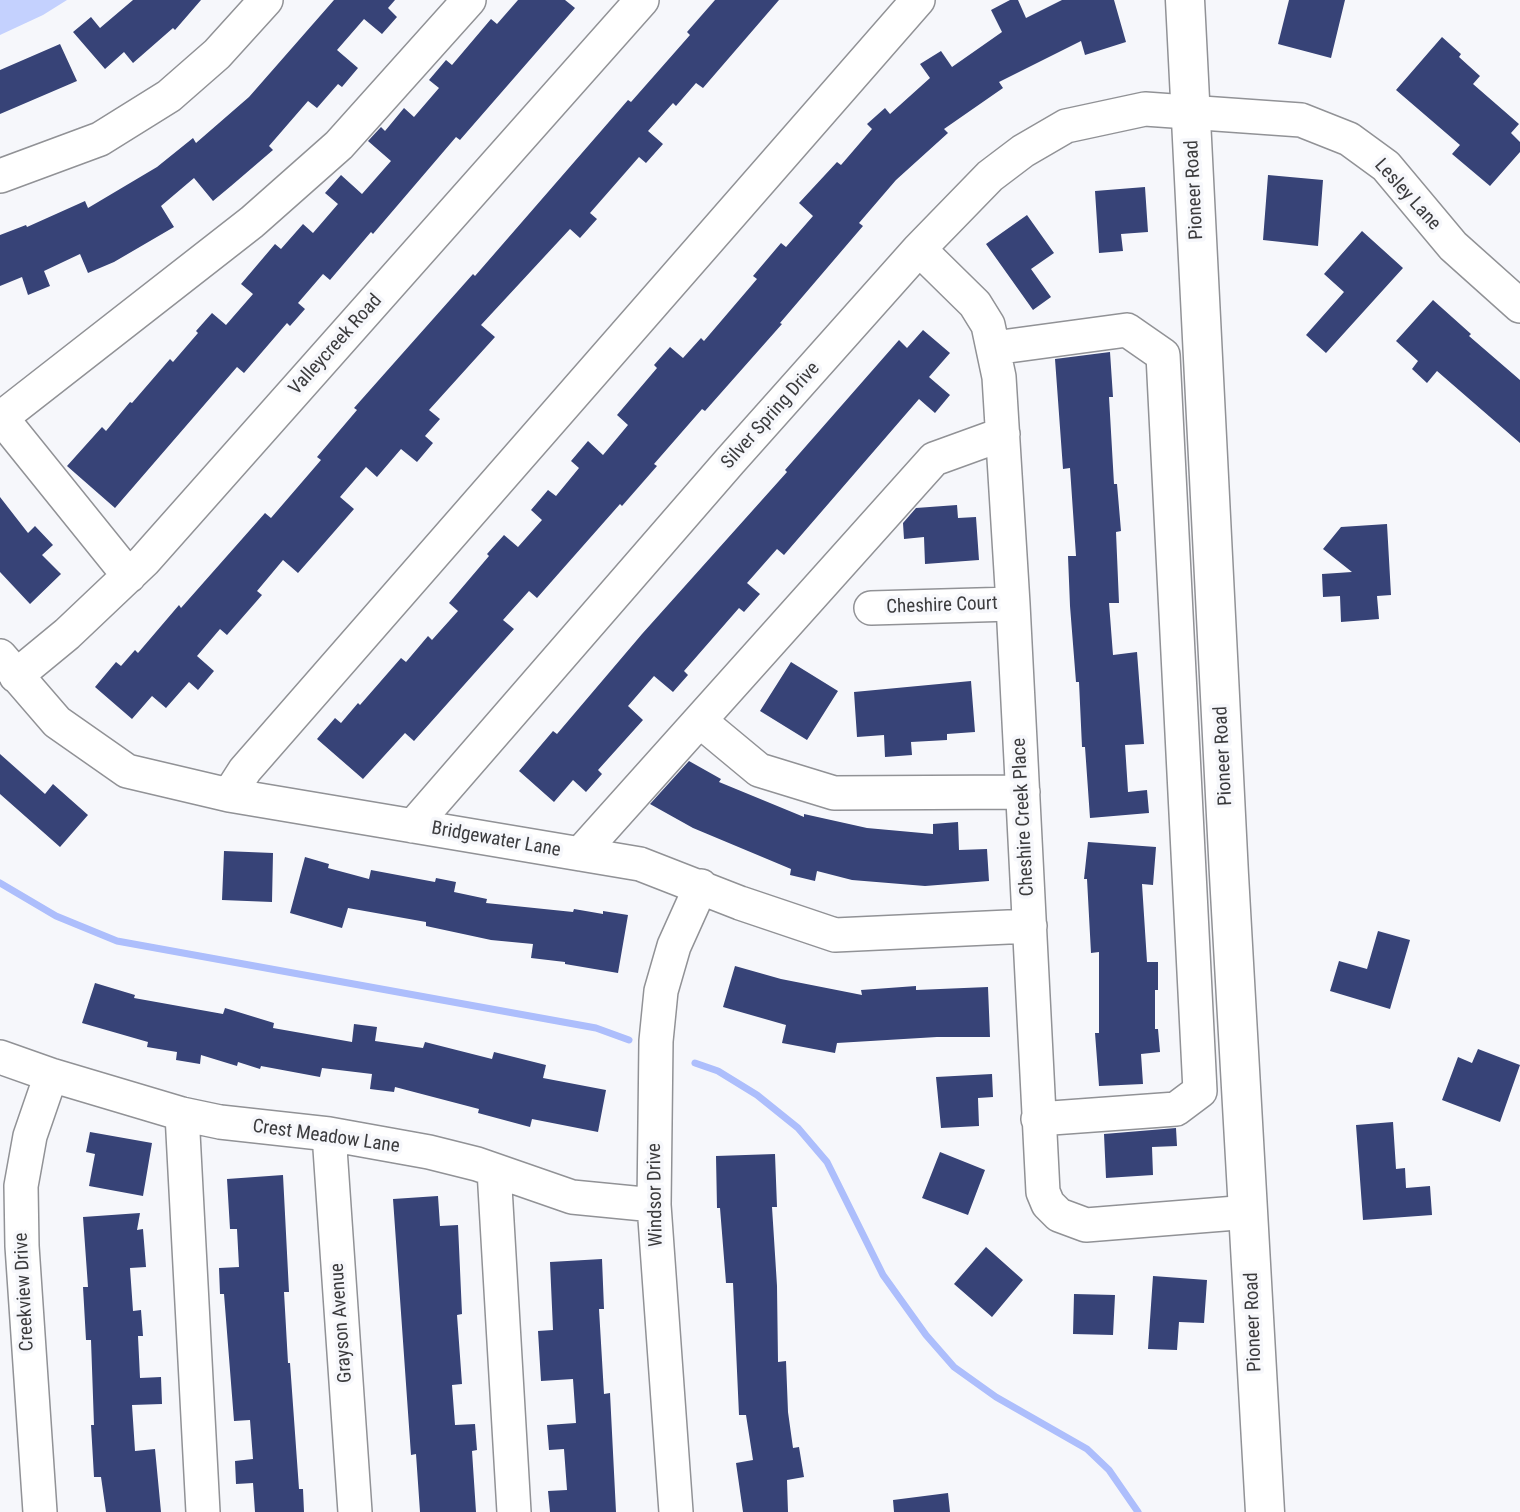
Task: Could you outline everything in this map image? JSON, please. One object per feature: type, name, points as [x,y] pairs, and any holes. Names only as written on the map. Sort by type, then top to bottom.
[{"type":"main road","name":"Pioneer Road","points":[[1185,0],[1229,875],[1265,1512]]},
{"type":"street","points":[[0,176],[100,139],[169,96],[217,54],[266,0]]},
{"type":"street","points":[[129,576],[1,417],[252,222],[339,145],[469,0]]},
{"type":"street","name":"Valleycreek Road","points":[[8,666],[67,634],[129,576],[642,0]]},
{"type":"street","points":[[229,795],[245,770],[918,0]]},
{"type":"street","name":"Silver Spring Drive","points":[[413,825],[721,471],[919,249],[990,176],[1023,151],[1066,126],[1145,109],[1191,114]]},
{"type":"street","name":"Lesley Lane","points":[[1191,114],[1301,120],[1349,139],[1386,166],[1453,246],[1520,306]]},
{"type":"street","name":"Cheshire Creek Place","points":[[919,249],[975,304],[988,325],[999,377],[1043,1192],[1048,1204],[1059,1214],[1086,1225],[1249,1212]]},
{"type":"street","points":[[994,348],[1127,330],[1163,355],[1200,1091],[1176,1109],[1038,1119]]},
{"type":"street","points":[[580,854],[934,459],[1003,434]]},
{"type":"street","name":"Cheshire Court","points":[[871,608],[1013,604]]},
{"type":"street","name":"Bridgewater Lane","points":[[8,666],[57,722],[127,771],[229,795],[640,864],[740,903],[835,935],[1030,926]]},
{"type":"street","points":[[700,721],[759,770],[834,793],[1023,792]]},
{"type":"street","name":"Windsor Drive","points":[[676,1512],[654,1205],[656,1041],[661,991],[674,946],[701,886]]},
{"type":"street","name":"Crest Meadow Lane","points":[[0,1057],[182,1114],[270,1129],[329,1134],[429,1152],[494,1170],[572,1197],[654,1205]]},
{"type":"street","name":"Creekview Drive","points":[[40,1512],[22,1246],[21,1186],[30,1136],[51,1075]]},
{"type":"street","points":[[182,1114],[204,1512]]},
{"type":"street","name":"Grayson Avenue","points":[[329,1134],[355,1512]]},
{"type":"street","points":[[494,1170],[514,1512]]},
{"type":"shaded area","points":[[0,0],[67,0],[43,15],[0,35]]},
{"type":"building","points":[[133,0],[201,0],[175,30],[173,28],[133,63],[124,52],[105,69],[73,32],[91,17],[100,28]]},
{"type":"building","points":[[334,0],[395,0],[388,8],[397,17],[382,34],[364,19],[337,50],[358,68],[342,87],[338,84],[317,108],[308,101],[269,146],[273,150],[231,186],[213,201],[194,178],[161,206],[174,227],[114,262],[88,273],[80,254],[44,271],[50,286],[28,295],[22,277],[0,286],[0,235],[26,225],[27,227],[85,201],[88,208],[157,167],[193,138],[196,143],[249,97]]},
{"type":"building","points":[[518,0],[565,0],[575,8],[460,140],[456,137],[330,280],[323,274],[298,303],[305,309],[290,326],[287,323],[244,373],[237,367],[115,508],[67,466],[102,427],[106,431],[170,359],[173,362],[212,313],[226,325],[253,294],[241,284],[275,244],[281,249],[303,224],[313,233],[338,204],[325,193],[341,175],[362,194],[391,161],[368,141],[381,127],[385,131],[404,108],[414,117],[439,88],[429,80],[446,60],[452,65],[491,19],[497,24]]},
{"type":"building","points":[[715,0],[779,0],[703,88],[696,83],[676,106],[673,103],[648,131],[663,144],[646,163],[639,157],[590,213],[597,219],[580,238],[570,229],[481,325],[495,337],[429,410],[440,419],[425,436],[433,443],[417,462],[401,449],[377,477],[366,467],[340,497],[354,509],[298,573],[283,560],[257,591],[262,595],[227,635],[220,629],[197,656],[214,671],[198,690],[189,682],[166,708],[152,696],[132,719],[95,687],[116,662],[121,666],[135,650],[138,653],[265,513],[271,518],[321,460],[317,457],[357,410],[354,408],[473,274],[475,276],[628,100],[631,102],[690,35],[687,32]]},
{"type":"building","points":[[1010,0],[1018,0],[1026,18],[1062,0],[1114,0],[1126,42],[1085,55],[1081,41],[999,82],[1003,88],[944,129],[948,133],[896,180],[859,223],[863,226],[780,323],[782,324],[705,411],[702,409],[622,506],[620,504],[537,598],[529,591],[503,620],[514,629],[414,741],[405,733],[363,779],[317,739],[335,718],[341,723],[358,703],[360,705],[401,658],[406,662],[428,636],[432,640],[458,611],[449,603],[504,535],[518,547],[542,520],[531,510],[548,490],[556,496],[579,468],[571,461],[588,441],[603,455],[628,425],[617,415],[657,368],[654,365],[670,347],[683,358],[701,338],[704,341],[757,279],[753,276],[781,243],[786,247],[813,216],[799,203],[837,162],[841,165],[872,129],[867,124],[885,108],[890,114],[930,78],[920,64],[941,51],[952,67],[1002,32],[991,10]]},
{"type":"building","points":[[1289,0],[1345,0],[1331,58],[1278,44]]},
{"type":"building","points":[[1442,37],[1480,76],[1473,84],[1519,124],[1511,133],[1520,142],[1520,152],[1490,186],[1452,154],[1460,145],[1396,90]]},
{"type":"building","points":[[60,44],[77,81],[0,114],[0,70]]},
{"type":"building","points":[[1268,175],[1323,180],[1318,246],[1263,240]]},
{"type":"building","points":[[1145,187],[1148,232],[1121,234],[1123,251],[1099,253],[1095,191]]},
{"type":"building","points":[[1027,215],[1054,253],[1031,269],[1051,297],[1033,310],[986,244]]},
{"type":"building","points":[[1362,231],[1403,268],[1326,353],[1306,335],[1344,292],[1324,274]]},
{"type":"building","points":[[1433,300],[1471,334],[1469,336],[1520,380],[1520,443],[1437,371],[1427,383],[1412,369],[1418,361],[1396,341]]},
{"type":"building","points":[[923,330],[950,353],[929,377],[950,395],[935,413],[919,399],[784,555],[777,549],[747,583],[760,594],[744,612],[739,608],[684,671],[688,675],[673,692],[654,676],[628,706],[643,720],[598,770],[602,774],[586,792],[573,780],[554,802],[519,771],[553,731],[557,734],[899,340],[907,348]]},
{"type":"building","points":[[1110,352],[1113,397],[1109,397],[1114,484],[1117,484],[1121,531],[1116,532],[1119,603],[1109,603],[1113,655],[1137,652],[1144,744],[1125,745],[1128,792],[1147,790],[1149,813],[1090,818],[1070,606],[1068,556],[1076,556],[1070,468],[1063,469],[1055,359]]},
{"type":"building","points":[[0,497],[28,533],[35,526],[53,545],[42,555],[61,574],[30,604],[0,572]]},
{"type":"building","points":[[957,505],[958,518],[976,517],[979,560],[925,564],[924,537],[904,539],[903,523],[916,508]]},
{"type":"building","points":[[1387,524],[1391,595],[1377,596],[1379,619],[1341,622],[1340,596],[1323,597],[1322,574],[1352,572],[1323,549],[1341,527]]},
{"type":"building","points":[[791,662],[838,691],[807,740],[760,711]]},
{"type":"building","points":[[971,681],[975,732],[947,734],[947,740],[911,742],[912,755],[885,757],[884,735],[857,737],[854,692]]},
{"type":"building","points":[[0,754],[45,794],[53,784],[88,815],[60,847],[0,794]]},
{"type":"building","points":[[689,761],[721,779],[719,782],[804,817],[804,814],[867,828],[933,834],[933,824],[958,822],[959,850],[987,849],[989,881],[925,886],[852,880],[817,871],[815,881],[790,875],[791,869],[693,828],[650,804]]},
{"type":"building","points":[[1088,842],[1156,847],[1153,885],[1142,884],[1147,962],[1158,962],[1155,1029],[1158,1029],[1160,1052],[1141,1054],[1143,1084],[1099,1086],[1095,1033],[1099,1033],[1099,952],[1091,953],[1087,879],[1084,879]]},
{"type":"building","points":[[224,851],[273,853],[272,902],[222,900]]},
{"type":"building","points":[[305,857],[329,864],[328,868],[369,879],[371,870],[435,882],[436,878],[456,882],[454,892],[487,899],[486,903],[628,915],[618,973],[531,958],[533,944],[491,940],[426,926],[426,922],[348,908],[342,928],[290,913]]},
{"type":"building","points":[[1378,931],[1410,940],[1390,1009],[1330,991],[1339,961],[1367,969]]},
{"type":"building","points":[[735,966],[781,979],[862,995],[861,990],[916,986],[916,990],[988,987],[990,1037],[837,1043],[835,1053],[782,1043],[786,1025],[723,1007]]},
{"type":"building","points":[[95,983],[135,995],[134,998],[223,1014],[225,1008],[274,1023],[273,1028],[352,1042],[354,1024],[377,1027],[375,1041],[423,1048],[425,1042],[492,1059],[494,1052],[546,1065],[543,1078],[606,1090],[598,1132],[532,1119],[530,1127],[478,1113],[479,1109],[395,1087],[394,1092],[370,1089],[372,1074],[322,1068],[320,1077],[261,1066],[260,1069],[238,1062],[237,1066],[201,1055],[200,1064],[176,1060],[177,1052],[147,1047],[148,1042],[82,1023]]},
{"type":"building","points":[[1478,1049],[1520,1065],[1500,1122],[1442,1100],[1458,1057],[1472,1063]]},
{"type":"building","points":[[992,1074],[993,1097],[978,1098],[979,1126],[941,1128],[936,1077]]},
{"type":"building","points":[[1393,1122],[1396,1169],[1405,1168],[1406,1188],[1430,1186],[1432,1215],[1363,1220],[1356,1125]]},
{"type":"building","points":[[1176,1128],[1177,1146],[1152,1147],[1153,1175],[1106,1178],[1104,1134]]},
{"type":"building","points":[[90,1132],[152,1143],[143,1196],[89,1186],[95,1154],[86,1152]]},
{"type":"building","points":[[940,1152],[985,1170],[968,1215],[922,1198]]},
{"type":"building","points":[[775,1154],[777,1207],[772,1207],[778,1362],[786,1361],[793,1448],[799,1447],[804,1477],[787,1480],[788,1512],[743,1512],[736,1463],[753,1460],[746,1415],[739,1415],[733,1283],[726,1283],[720,1208],[717,1208],[716,1156]]},
{"type":"building","points":[[283,1175],[289,1292],[284,1292],[288,1363],[299,1489],[303,1489],[304,1512],[255,1512],[253,1483],[236,1484],[235,1461],[253,1459],[250,1420],[234,1421],[224,1294],[220,1294],[219,1268],[239,1267],[237,1229],[230,1229],[227,1179]]},
{"type":"building","points":[[438,1196],[440,1226],[458,1225],[462,1314],[457,1315],[462,1384],[452,1385],[455,1425],[475,1424],[477,1450],[472,1451],[476,1512],[420,1512],[416,1454],[411,1455],[393,1199]]},
{"type":"building","points":[[140,1213],[137,1230],[143,1229],[146,1267],[130,1268],[133,1311],[141,1310],[143,1336],[138,1336],[140,1378],[161,1377],[162,1404],[132,1405],[135,1451],[155,1449],[161,1512],[106,1512],[101,1477],[94,1477],[91,1340],[86,1340],[83,1287],[88,1287],[83,1217]]},
{"type":"building","points":[[986,1247],[1023,1280],[992,1317],[954,1284]]},
{"type":"building","points":[[602,1259],[604,1309],[599,1309],[604,1394],[610,1393],[616,1512],[550,1512],[548,1491],[567,1490],[564,1449],[549,1450],[547,1425],[576,1423],[573,1379],[541,1381],[538,1331],[553,1330],[550,1262]]},
{"type":"building","points":[[1153,1276],[1207,1280],[1204,1323],[1179,1322],[1177,1350],[1148,1349]]},
{"type":"building","points":[[1074,1294],[1115,1295],[1113,1335],[1073,1334]]},
{"type":"building","points":[[948,1493],[950,1512],[894,1512],[893,1500]]},
{"type":"waterway","points":[[0,883],[56,916],[117,941],[596,1028],[629,1040]]},
{"type":"waterway","points":[[695,1063],[718,1071],[757,1095],[798,1128],[827,1162],[883,1275],[926,1335],[954,1367],[996,1397],[1087,1449],[1109,1470],[1138,1512]]}]
